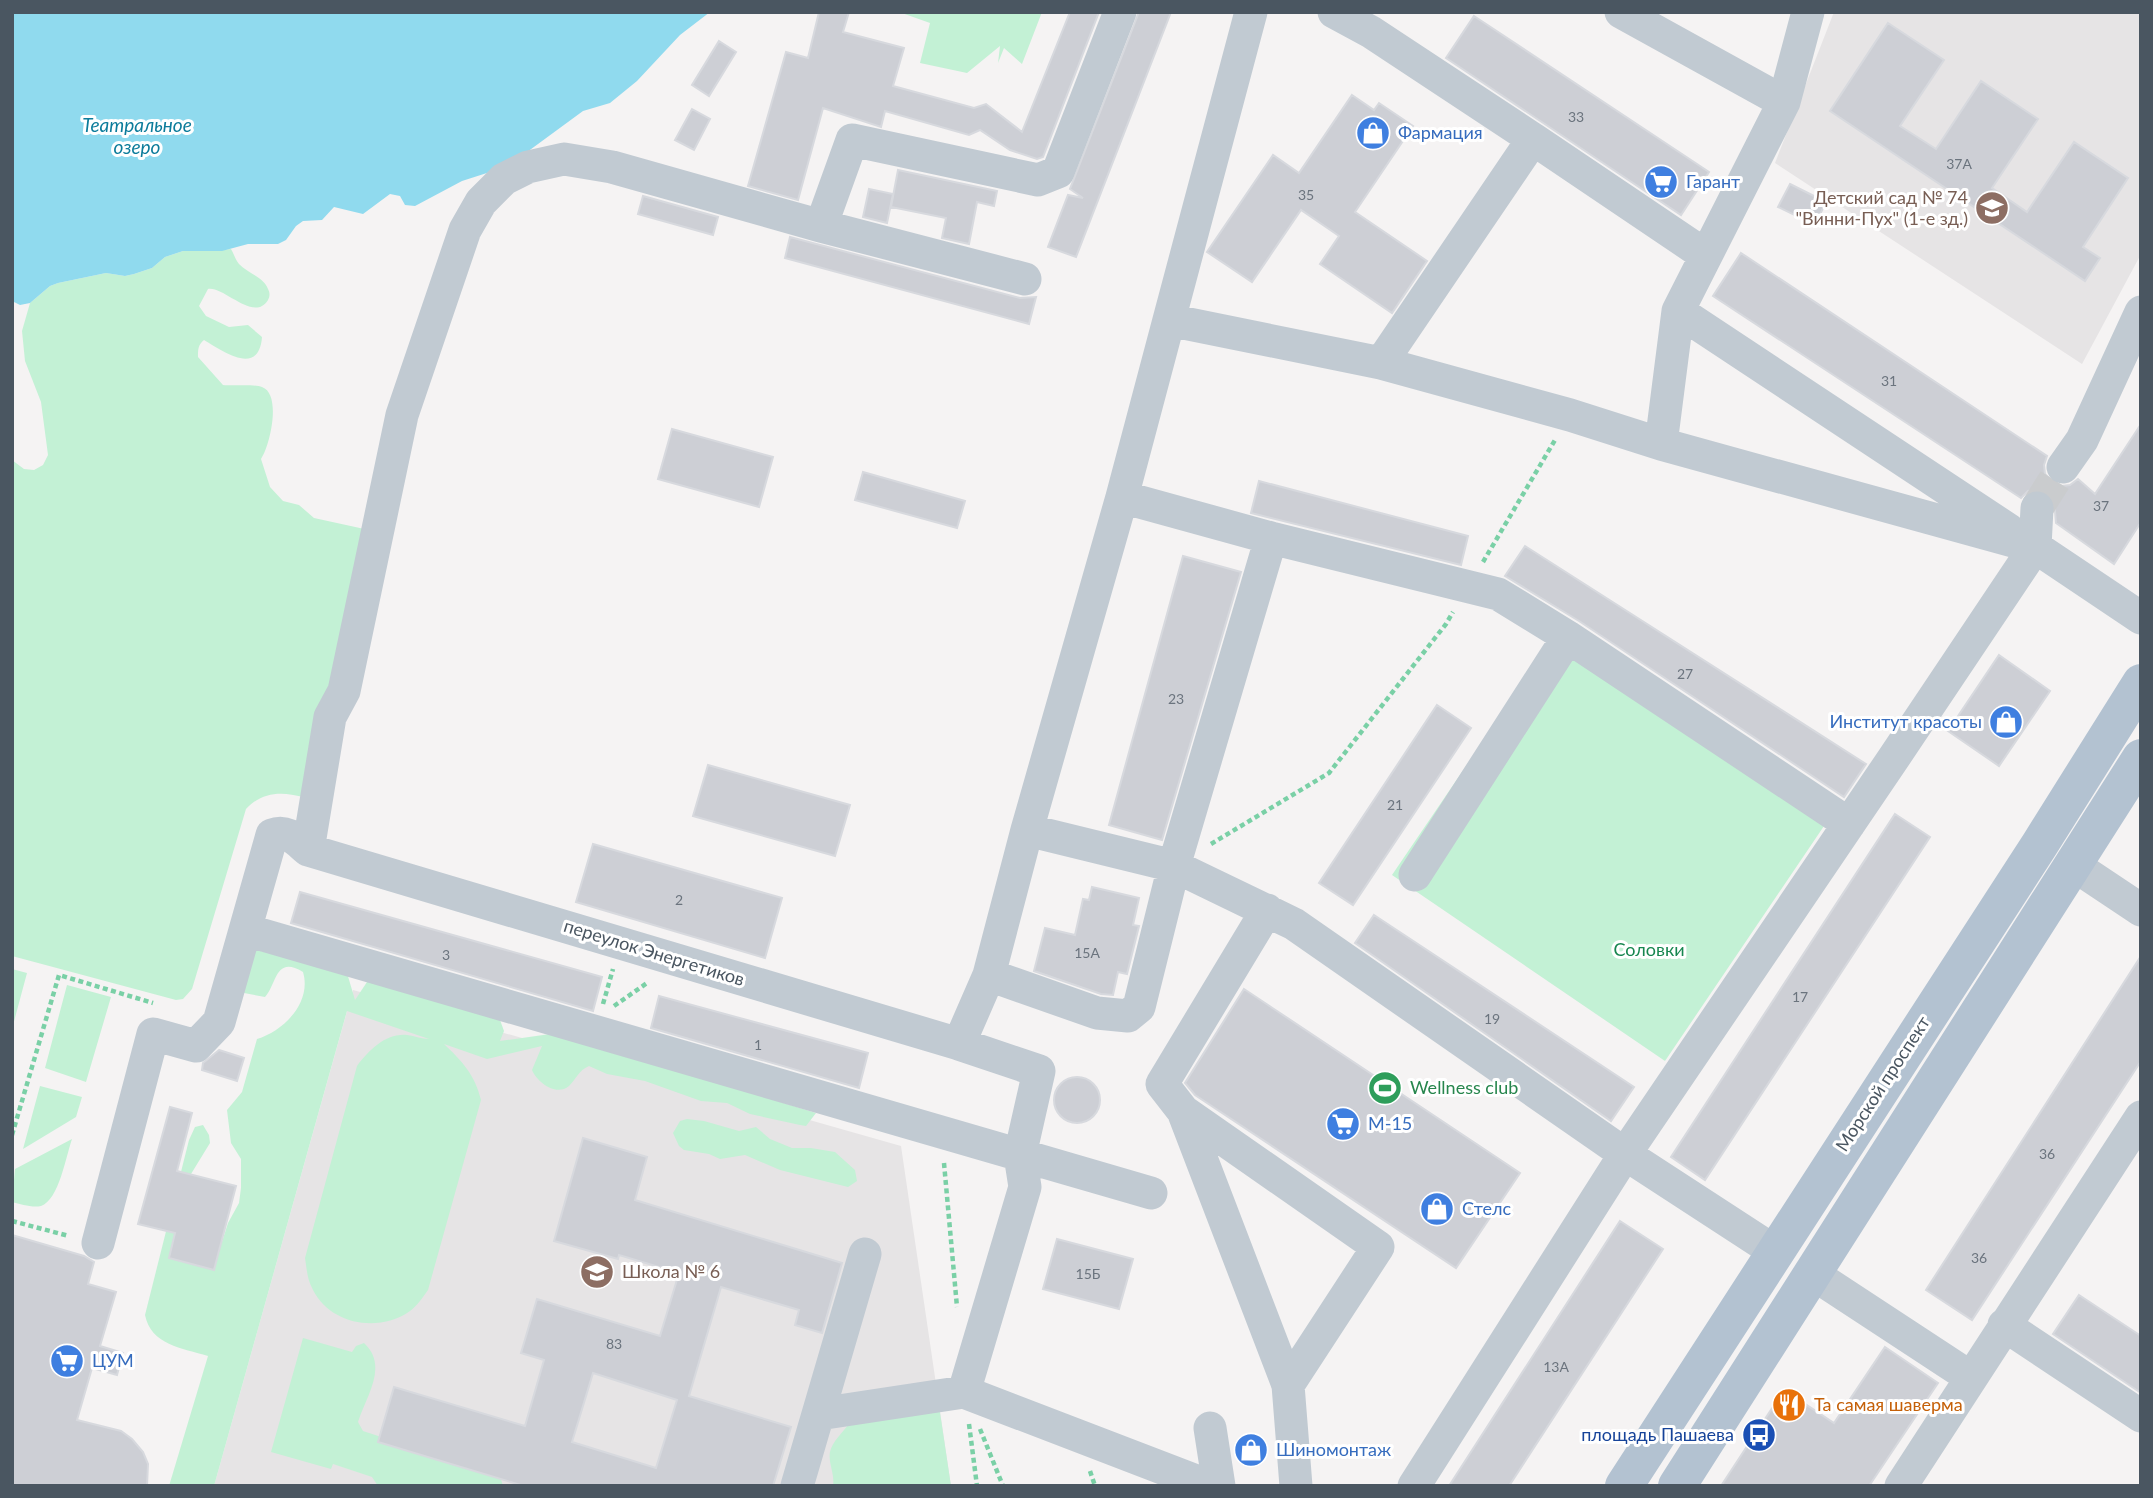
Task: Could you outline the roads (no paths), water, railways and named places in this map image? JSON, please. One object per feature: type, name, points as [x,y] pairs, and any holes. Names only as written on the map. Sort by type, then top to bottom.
[{"type":"main road","name":"Морской проспект","points":[[1624,1486],[2040,844],[2141,682]]},
{"type":"main road","points":[[1677,1486],[2141,758]]},
{"type":"main road","points":[[2040,844],[2072,864]]},
{"type":"street","points":[[821,226],[852,140],[1038,180],[1058,172],[1120,12]]},
{"type":"street","points":[[960,1044],[989,975],[1027,830],[1122,497],[1251,12]]},
{"type":"street","points":[[1334,12],[1380,22],[1533,139],[1705,255]]},
{"type":"street","points":[[1621,12],[1784,102]]},
{"type":"street","points":[[1661,444],[1678,311],[1784,102],[1808,12]]},
{"type":"street","points":[[1381,363],[1533,139]]},
{"type":"street","points":[[307,850],[330,717],[344,691],[402,415],[465,230],[481,202],[504,179],[528,167],[564,159],[611,167],[821,226],[1025,279]]},
{"type":"street","points":[[1678,311],[2141,618]]},
{"type":"street","points":[[2063,467],[2082,440],[2141,312]]},
{"type":"street","points":[[1169,320],[1381,363],[1570,415],[1661,444],[2035,547]]},
{"type":"street","points":[[1122,497],[1271,538],[1498,594],[1568,637],[1849,824]]},
{"type":"street","points":[[1414,1486],[1625,1154],[2035,547],[2037,508]]},
{"type":"street","points":[[989,975],[1097,1013],[1128,1016],[1139,1007],[1174,866],[1271,538]]},
{"type":"street","points":[[1415,875],[1568,637]]},
{"type":"street","points":[[1027,830],[1174,866],[1294,924],[1625,1154],[1774,1251]]},
{"type":"street","name":"переулок Энергетиков","points":[[246,930],[272,835],[280,832],[291,836],[307,850],[960,1044],[1039,1071],[1020,1155]]},
{"type":"street","points":[[2072,864],[2141,910]]},
{"type":"street","points":[[1267,910],[1162,1084],[1183,1111],[1288,1385],[1296,1486]]},
{"type":"street","points":[[98,1243],[153,1034],[195,1046],[219,1022],[246,930],[590,1022],[942,1132],[1151,1193]]},
{"type":"street","points":[[1183,1111],[1378,1247],[1288,1385]]},
{"type":"street","points":[[1900,1486],[2141,1117]]},
{"type":"street","points":[[964,1392],[1025,1187],[1020,1155]]},
{"type":"street","points":[[797,1486],[864,1254]]},
{"type":"street","points":[[1813,1274],[1970,1377]]},
{"type":"street","points":[[2004,1325],[2141,1416]]},
{"type":"street","points":[[819,1414],[964,1392],[1209,1486]]},
{"type":"street","points":[[1210,1428],[1219,1486]]},
{"type":"water","name":"Театральное озеро","points":[[12,12],[710,12],[680,35],[637,81],[610,103],[583,111],[523,155],[490,172],[462,181],[415,206],[405,205],[400,196],[390,194],[363,214],[334,207],[322,220],[303,221],[286,240],[278,244],[248,244],[222,251],[183,251],[165,257],[152,268],[134,274],[125,276],[106,273],[58,283],[50,286],[30,303],[20,305],[12,301]]},
{"type":"tunnel","points":[[2037,508],[2063,467]]},
{"type":"place","name":"Фармация","points":[[1373,133]]},
{"type":"place","name":"Гарант","points":[[1661,182]]},
{"type":"place","name":"Детский сад № 74 \"Винни-Пух\" (1-е зд.)","points":[[1992,208]]},
{"type":"place","name":"Институт красоты","points":[[2006,722]]},
{"type":"place","name":"Wellness club","points":[[1385,1088]]},
{"type":"place","name":"М-15","points":[[1343,1124]]},
{"type":"place","name":"Стелс","points":[[1437,1209]]},
{"type":"place","name":"Школа № 6","points":[[597,1272]]},
{"type":"place","name":"ЦУМ","points":[[67,1361]]},
{"type":"place","name":"Та самая шаверма","points":[[1789,1405]]},
{"type":"place","name":"площадь Пашаева","points":[[1759,1435]]},
{"type":"place","name":"Шиномонтаж","points":[[1251,1450]]},
{"type":"park label","name":"Соловки","points":[[1649,950]]}]
